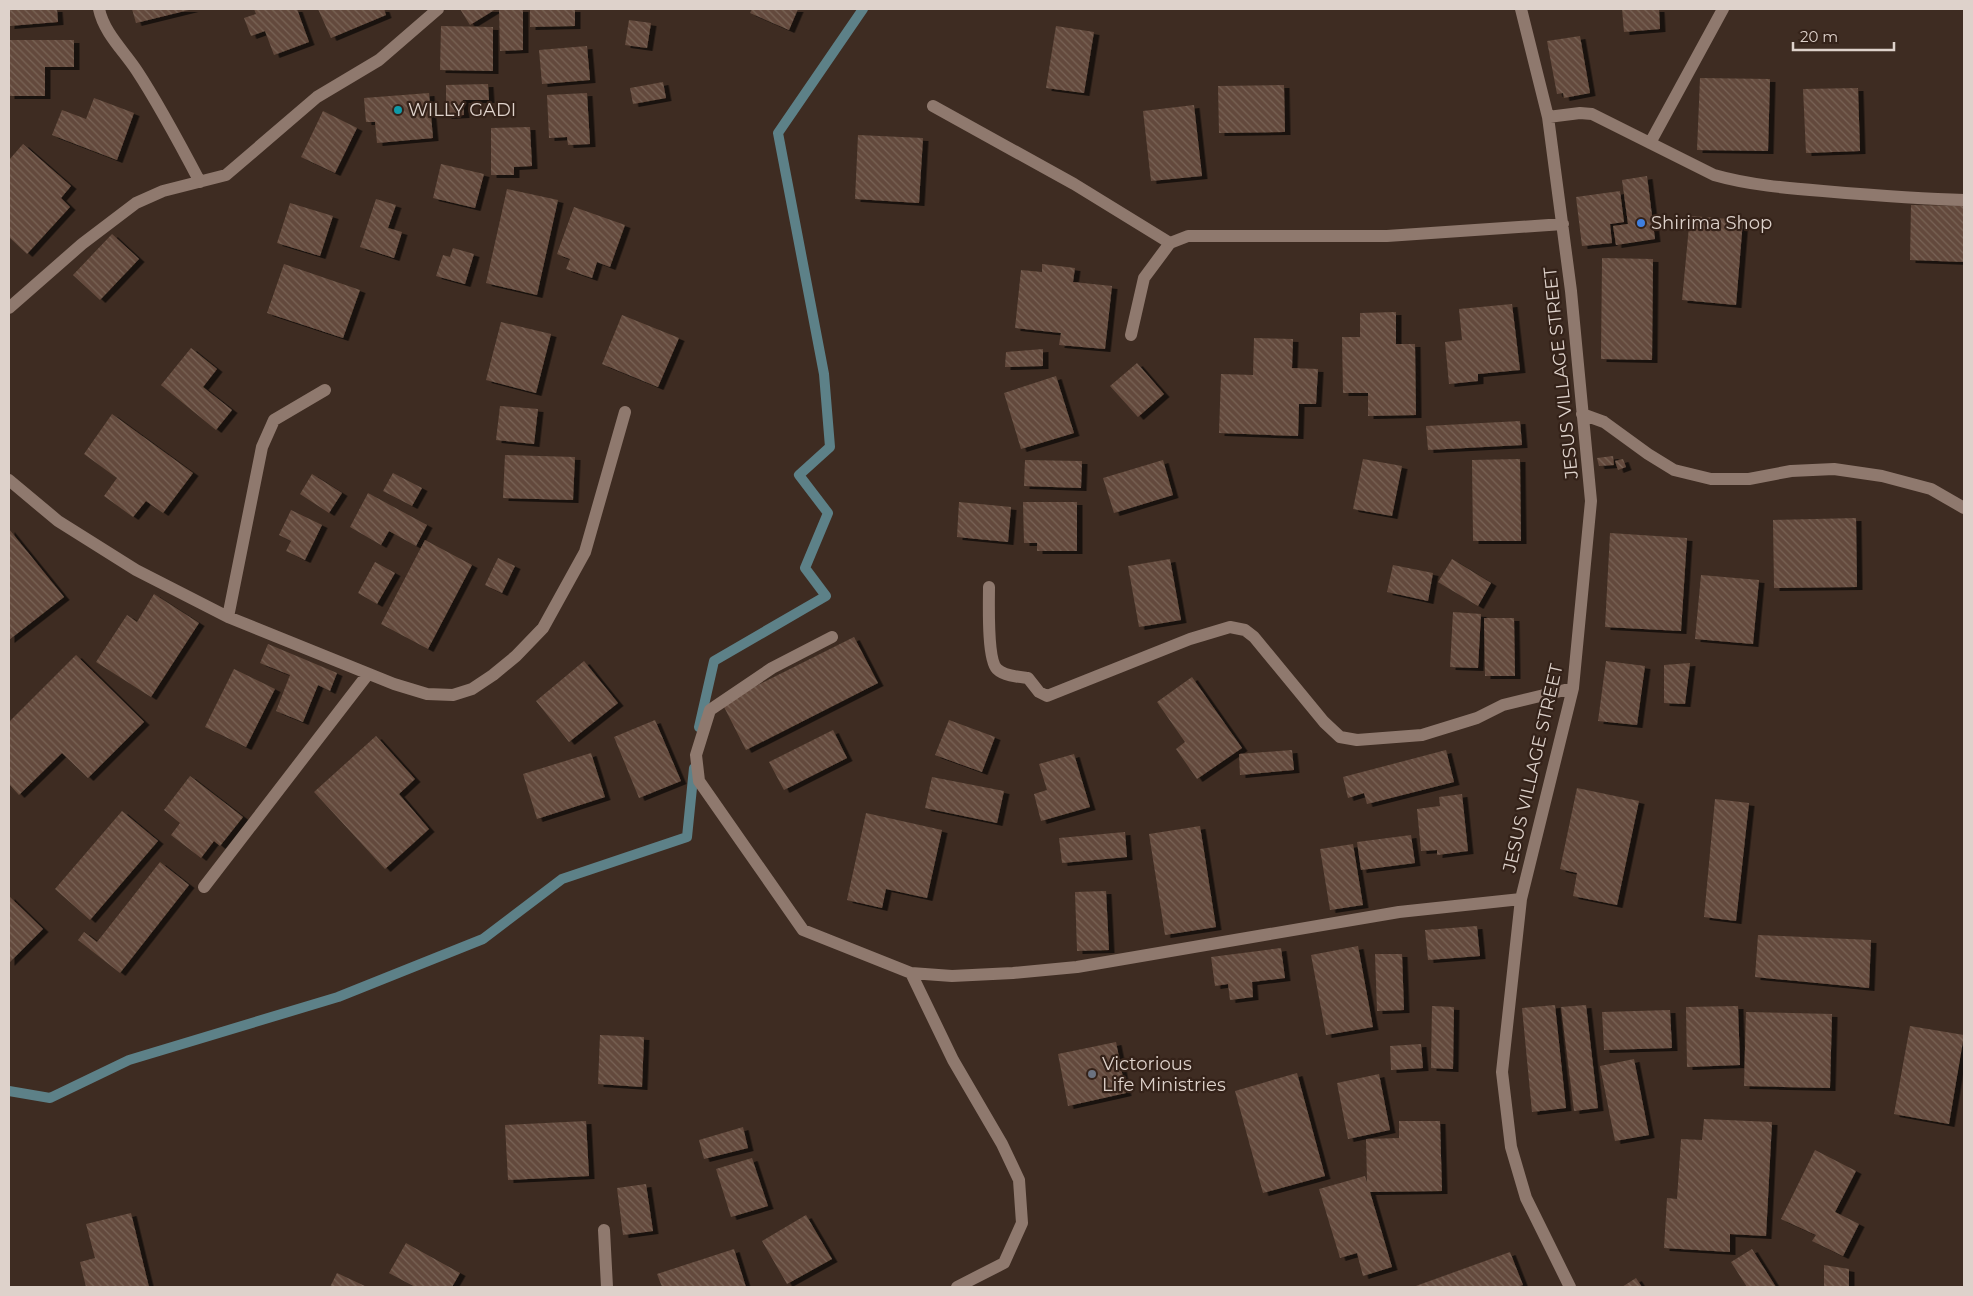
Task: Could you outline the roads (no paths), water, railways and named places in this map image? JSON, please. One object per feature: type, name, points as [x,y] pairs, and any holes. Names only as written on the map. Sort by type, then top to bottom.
[{"type":"street","points":[[99,9],[101,19],[108,31],[137,71],[166,118],[200,182]]},
{"type":"street","points":[[9,308],[82,244],[136,203],[164,191],[221,178],[230,172],[316,96],[379,60],[438,9]]},
{"type":"street","name":"JESUS VILLAGE STREET","points":[[1522,9],[1548,117],[1563,224],[1591,501],[1573,688],[1521,900],[1502,1072],[1511,1147],[1526,1198],[1570,1287]]},
{"type":"street","points":[[1650,143],[1722,9]]},
{"type":"street","points":[[933,106],[1074,184],[1170,244]]},
{"type":"street","points":[[1548,117],[1580,113],[1592,114],[1714,175],[1735,181],[1921,199],[1964,200]]},
{"type":"street","points":[[1131,335],[1144,278],[1170,244],[1188,236],[1387,236],[1563,224]]},
{"type":"street","points":[[228,617],[262,447],[274,420],[326,390]]},
{"type":"street","points":[[9,480],[58,521],[136,570],[228,617],[368,674],[427,694],[453,695],[472,689],[516,656],[543,628],[585,552],[625,412]]},
{"type":"street","points":[[1582,414],[1604,422],[1648,454],[1674,470],[1711,479],[1749,479],[1791,472],[1834,469],[1882,476],[1931,489],[1964,508]]},
{"type":"street","points":[[988,587],[991,656],[998,669],[1010,675],[1028,678],[1039,692],[1047,696],[1190,639],[1230,627],[1245,630],[1254,637],[1324,722],[1340,737],[1357,740],[1422,735],[1477,718],[1503,705],[1573,688]]},
{"type":"street","points":[[832,637],[772,668],[710,710],[696,755],[699,781],[803,930],[911,973],[952,976],[1012,973],[1077,966],[1399,912],[1521,900]]},
{"type":"street","points":[[204,887],[368,674]]},
{"type":"street","points":[[911,973],[953,1060],[1002,1144],[1019,1180],[1022,1223],[1004,1263],[957,1287]]},
{"type":"street","points":[[604,1230],[607,1287]]},
{"type":"waterway","points":[[699,727],[714,661],[826,596],[805,568],[828,513],[799,475],[830,447],[824,374],[778,133],[863,9]]},
{"type":"waterway","points":[[9,1091],[50,1098],[129,1060],[338,997],[483,939],[562,879],[687,837],[694,768]]},
{"type":"place","name":"WILLY GADI","points":[[398,110]]},
{"type":"place","name":"Shirima Shop","points":[[1641,223]]},
{"type":"place","name":"Victorious Life Ministries","points":[[1092,1074]]}]
